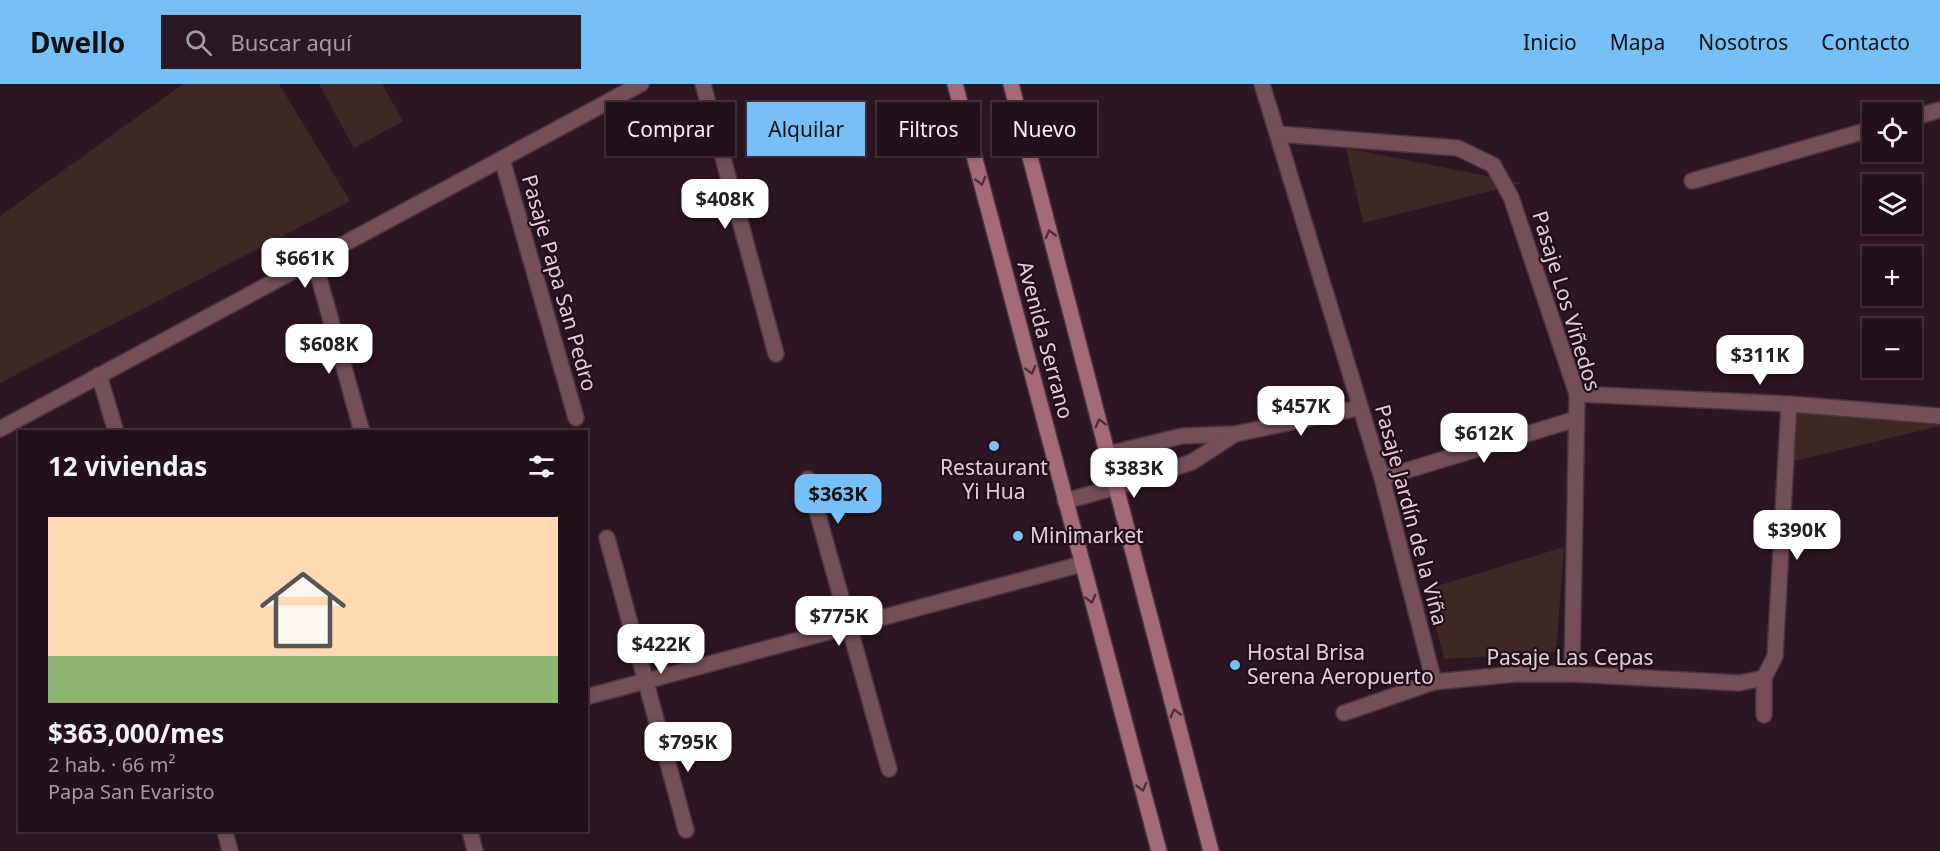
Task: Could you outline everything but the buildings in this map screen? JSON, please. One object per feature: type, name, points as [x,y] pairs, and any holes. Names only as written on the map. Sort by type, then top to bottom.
[{"type":"street","points":[[0,429],[641,84]]},
{"type":"street","points":[[703,84],[776,354]]},
{"type":"street","name":"Avenida Serrano","points":[[955,84],[1159,851]]},
{"type":"street","name":"Avenida Serrano","points":[[1011,84],[1211,851]]},
{"type":"street","name":"Pasaje Jardín de la Viña","points":[[1262,84],[1382,478],[1434,682]]},
{"type":"street","points":[[1922,115],[1940,110]]},
{"type":"street","points":[[1692,181],[1862,132]]},
{"type":"street","name":"Pasaje Los Viñedos","points":[[1278,134],[1458,148],[1493,165],[1511,197],[1577,394],[1572,674]]},
{"type":"street","name":"Pasaje Papa San Pedro","points":[[502,159],[576,418]]},
{"type":"street","points":[[314,260],[361,430]]},
{"type":"street","points":[[99,375],[115,430]]},
{"type":"street","points":[[1577,394],[1789,404],[1940,416]]},
{"type":"street","points":[[1764,714],[1764,678],[1775,656],[1789,404]]},
{"type":"street","points":[[1108,454],[1182,436],[1235,434],[1359,408]]},
{"type":"street","points":[[1382,478],[1576,419]]},
{"type":"street","points":[[1065,501],[1117,487],[1192,462],[1235,434]]},
{"type":"street","points":[[808,479],[889,769]]},
{"type":"street","points":[[608,538],[686,830]]},
{"type":"street","points":[[588,696],[1082,564]]},
{"type":"street","name":"Pasaje Las Cepas","points":[[1344,713],[1434,682],[1516,674],[1572,674],[1739,684],[1764,678]]},
{"type":"street","points":[[225,832],[230,851]]},
{"type":"street","points":[[470,832],[475,851]]},
{"type":"shaded area","points":[[183,84],[279,84],[350,201],[0,383],[0,216]]},
{"type":"shaded area","points":[[319,84],[382,84],[403,121],[354,148]]},
{"type":"shaded area","points":[[1346,148],[1522,183],[1363,223]]},
{"type":"shaded area","points":[[1789,404],[1940,416],[1940,426],[1786,463]]},
{"type":"shaded area","points":[[1564,547],[1556,652],[1444,659],[1427,589]]},
{"type":"place","name":"Restaurant Yi Hua","points":[[994,446]]},
{"type":"place","name":"Minimarket","points":[[1018,536]]},
{"type":"place","name":"Hostal Brisa Serena Aeropuerto","points":[[1235,665]]}]
